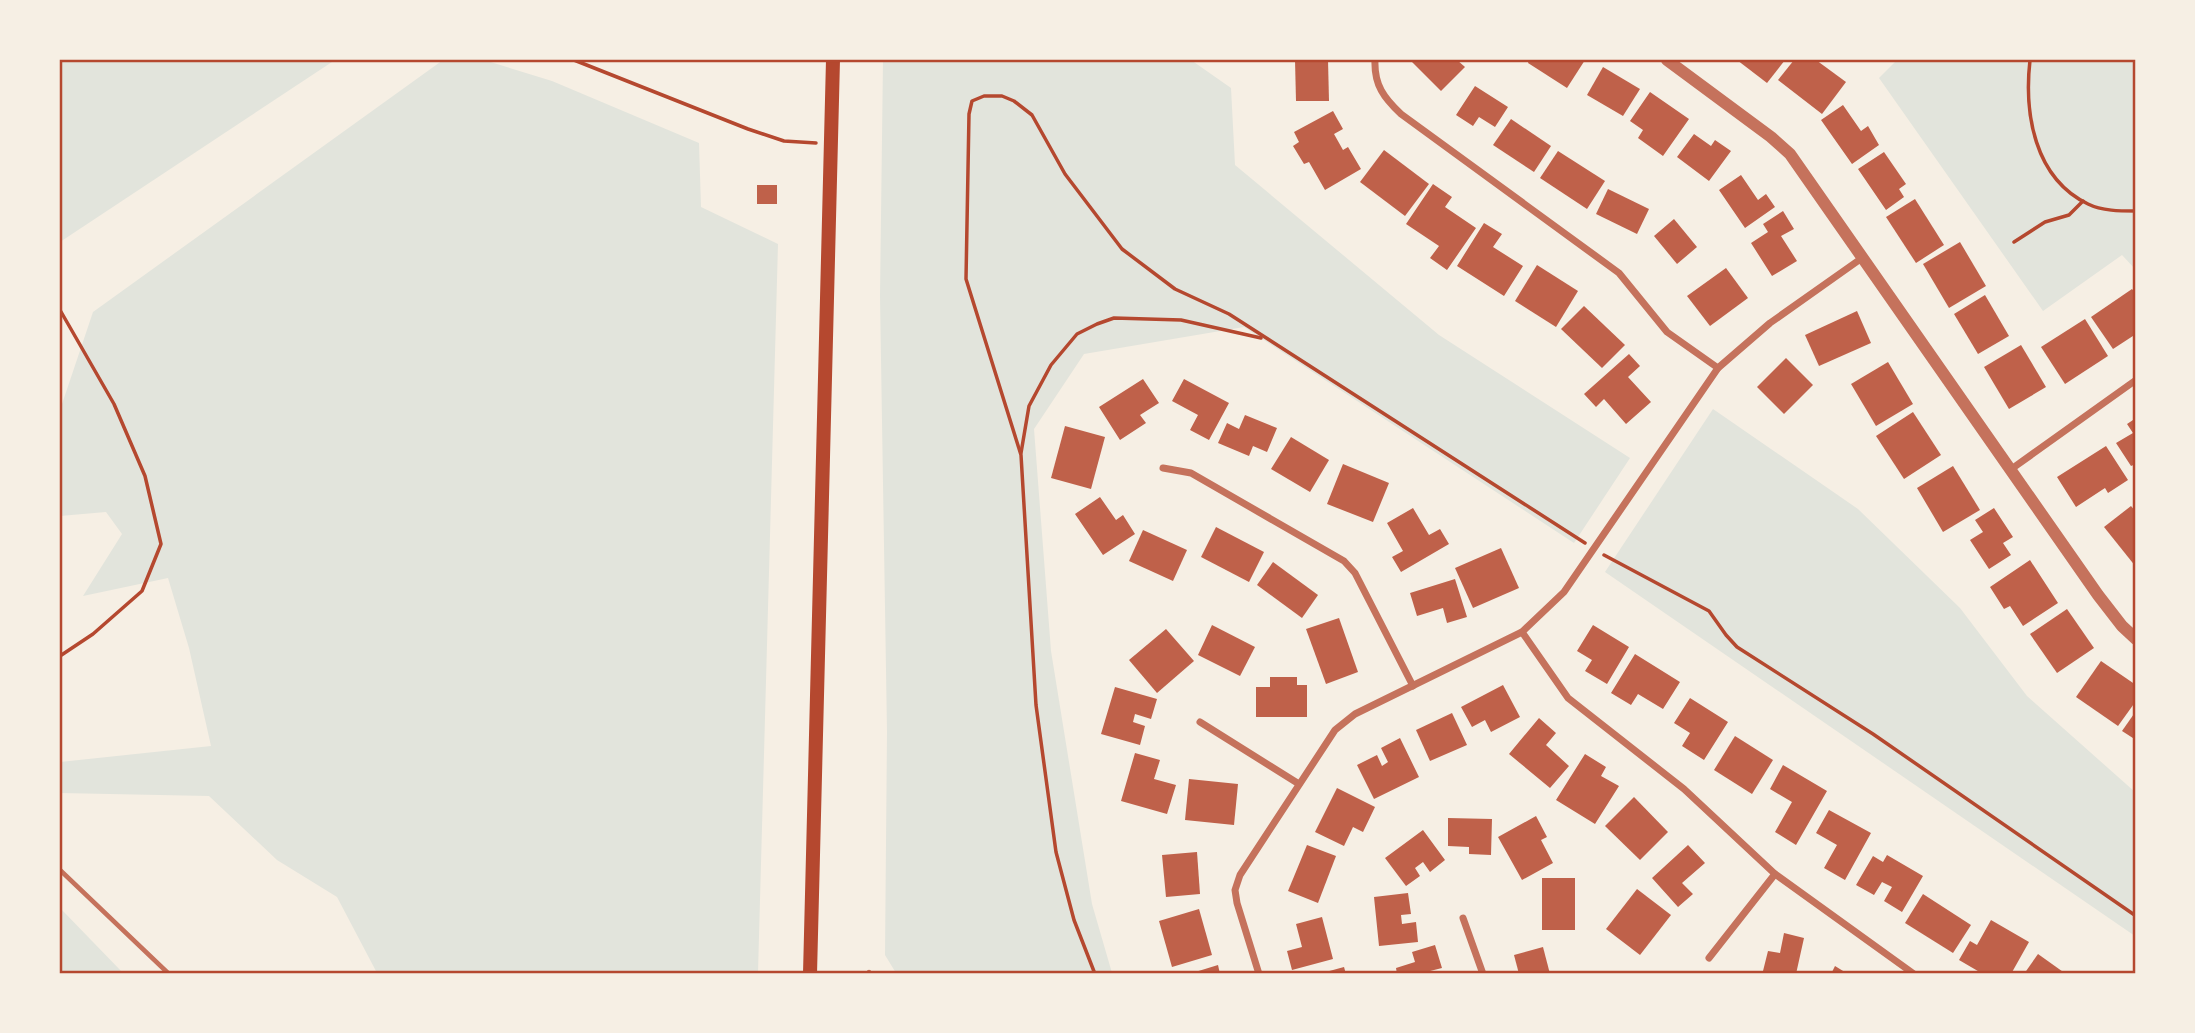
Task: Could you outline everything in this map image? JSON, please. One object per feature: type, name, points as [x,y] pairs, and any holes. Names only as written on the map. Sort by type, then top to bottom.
[{"type":"main road","points":[[810,974],[832,60]]},
{"type":"street","points":[[1375,60],[1375,70],[1383,97],[1401,114],[1619,273],[1667,332],[1718,368]]},
{"type":"street","points":[[1667,60],[1790,154],[2098,595],[2136,639]]},
{"type":"street","points":[[1259,974],[1235,890],[1240,875],[1335,730],[1355,715],[1522,632],[1564,592],[1718,368],[1770,323],[1863,258]]},
{"type":"street","points":[[2010,470],[2136,380]]},
{"type":"street","points":[[1163,468],[1191,473],[1344,561],[1355,573],[1413,686]]},
{"type":"street","points":[[1522,632],[1568,698],[1684,789],[1775,874],[1914,974]]},
{"type":"street","points":[[1200,722],[1299,784]]},
{"type":"street","points":[[1709,958],[1775,874]]},
{"type":"street","points":[[1463,918],[1483,974]]},
{"type":"lane","points":[[60,870],[169,974]]},
{"type":"path","points":[[574,60],[784,141],[832,145]]},
{"type":"path","points":[[2030,60],[2027,104],[2037,147],[2064,188],[2088,205],[2111,210],[2136,211]]},
{"type":"path","points":[[1021,455],[966,279],[969,114],[972,102],[984,96],[1002,96],[1032,115],[1065,174],[1122,248],[1175,289],[1229,314],[1594,549],[1709,611],[1737,647],[1873,734],[2136,916]]},
{"type":"path","points":[[2014,242],[2045,222],[2069,215],[2083,201]]},
{"type":"path","points":[[60,310],[114,404],[145,476],[161,544],[142,591],[93,634],[60,656]]},
{"type":"path","points":[[1095,974],[1074,920],[1056,852],[1036,705],[1021,455],[1029,406],[1051,365],[1077,334],[1114,318],[1181,320],[1261,338]]},
{"type":"shaded area","points":[[60,60],[335,60],[60,242]]},
{"type":"shaded area","points":[[443,60],[484,60],[552,81],[699,143],[701,207],[778,244],[758,973],[377,973],[337,897],[277,860],[209,796],[60,793],[60,762],[211,746],[189,648],[168,578],[83,596],[122,534],[106,512],[60,516],[60,410],[93,312]]},
{"type":"shaded area","points":[[883,60],[1191,60],[1231,88],[1235,165],[1439,335],[1630,458],[1574,543],[1244,327],[1084,354],[1034,429],[1051,651],[1092,904],[1112,973],[896,973],[885,955],[887,732],[880,296]]},
{"type":"shaded area","points":[[1897,60],[2135,60],[2135,269],[2122,255],[2043,311],[1879,78]]},
{"type":"shaded area","points":[[1713,409],[1858,509],[1960,608],[2027,696],[2135,792],[2135,936],[1605,572]]},
{"type":"shaded area","points":[[60,908],[123,973],[60,973]]},
{"type":"building","points":[[1295,60],[1328,60],[1329,101],[1296,101]]},
{"type":"building","points":[[1412,60],[1457,60],[1465,67],[1441,91]]},
{"type":"building","points":[[1529,60],[1585,60],[1567,88],[1528,63]]},
{"type":"building","points":[[1737,60],[1785,60],[1767,83]]},
{"type":"building","points":[[1794,60],[1816,60],[1846,82],[1822,114],[1778,80]]},
{"type":"building","points":[[1603,67],[1640,89],[1623,116],[1587,95]]},
{"type":"building","points":[[1475,86],[1508,107],[1495,127],[1479,117],[1473,126],[1456,115]]},
{"type":"building","points":[[1650,92],[1689,119],[1663,156],[1638,138],[1643,130],[1630,121]]},
{"type":"building","points":[[1843,105],[1861,131],[1868,126],[1879,145],[1852,164],[1821,120]]},
{"type":"building","points":[[1333,111],[1343,129],[1334,134],[1343,150],[1348,147],[1361,169],[1325,190],[1309,162],[1304,164],[1293,146],[1299,142],[1294,132]]},
{"type":"building","points":[[1511,119],[1551,146],[1534,172],[1493,145]]},
{"type":"building","points":[[1694,134],[1711,146],[1715,140],[1731,151],[1709,181],[1677,157]]},
{"type":"building","points":[[1384,150],[1429,184],[1405,216],[1360,182]]},
{"type":"building","points":[[1558,151],[1605,181],[1587,209],[1540,178]]},
{"type":"building","points":[[1884,152],[1906,184],[1899,189],[1904,197],[1886,210],[1858,169]]},
{"type":"building","points":[[1741,175],[1758,200],[1766,194],[1775,207],[1745,228],[1719,190]]},
{"type":"building","points":[[1433,184],[1452,197],[1445,207],[1476,228],[1447,270],[1430,258],[1439,246],[1406,224]]},
{"type":"building","points":[[757,185],[777,185],[777,204],[757,204]]},
{"type":"building","points":[[1608,189],[1649,209],[1637,234],[1596,214]]},
{"type":"building","points":[[1915,199],[1944,245],[1916,263],[1886,217]]},
{"type":"building","points":[[1783,211],[1794,229],[1781,236],[1797,261],[1772,276],[1751,243],[1768,232],[1763,224]]},
{"type":"building","points":[[1674,219],[1697,247],[1677,264],[1654,236]]},
{"type":"building","points":[[1484,223],[1502,234],[1493,247],[1523,266],[1504,296],[1457,266]]},
{"type":"building","points":[[1960,242],[1986,286],[1949,308],[1923,264]]},
{"type":"building","points":[[1537,265],[1578,291],[1556,327],[1515,301]]},
{"type":"building","points":[[1726,268],[1748,298],[1710,326],[1687,296]]},
{"type":"building","points":[[2132,289],[2136,294],[2136,334],[2113,349],[2091,317]]},
{"type":"building","points":[[1985,295],[2009,336],[1978,354],[1954,314]]},
{"type":"building","points":[[1584,306],[1625,345],[1602,368],[1561,329]]},
{"type":"building","points":[[1857,311],[1871,343],[1819,366],[1805,335]]},
{"type":"building","points":[[2085,319],[2108,356],[2065,384],[2041,347]]},
{"type":"building","points":[[2021,345],[2046,387],[2009,409],[1984,367]]},
{"type":"building","points":[[1629,354],[1640,366],[1628,377],[1651,402],[1626,424],[1604,399],[1596,407],[1584,394]]},
{"type":"building","points":[[1786,358],[1813,385],[1784,414],[1757,387]]},
{"type":"building","points":[[1888,362],[1913,404],[1876,426],[1851,384]]},
{"type":"building","points":[[1143,379],[1159,403],[1140,415],[1146,423],[1120,440],[1099,407]]},
{"type":"building","points":[[1184,379],[1229,403],[1209,440],[1190,430],[1198,415],[1172,401]]},
{"type":"building","points":[[1913,412],[1941,455],[1904,479],[1876,436]]},
{"type":"building","points":[[1245,415],[1277,428],[1267,452],[1253,446],[1249,456],[1218,443],[1227,423],[1239,429]]},
{"type":"building","points":[[2136,418],[2136,464],[2131,466],[2116,443],[2133,433],[2127,424]]},
{"type":"building","points":[[1065,426],[1105,437],[1091,489],[1051,478]]},
{"type":"building","points":[[1291,437],[1329,460],[1310,492],[1271,469]]},
{"type":"building","points":[[2106,446],[2128,480],[2108,493],[2105,488],[2076,507],[2057,477]]},
{"type":"building","points":[[1343,464],[1389,483],[1373,522],[1327,504]]},
{"type":"building","points":[[1953,466],[1980,510],[1943,532],[1917,488]]},
{"type":"building","points":[[1100,497],[1116,520],[1123,515],[1135,534],[1103,555],[1075,514]]},
{"type":"building","points":[[2131,506],[2136,512],[2136,567],[2104,527]]},
{"type":"building","points":[[1413,508],[1429,535],[1440,529],[1449,544],[1401,572],[1392,557],[1403,551],[1387,523]]},
{"type":"building","points":[[1994,508],[2013,537],[2003,543],[2011,555],[1989,569],[1970,540],[1983,532],[1975,520]]},
{"type":"building","points":[[1216,527],[1264,552],[1249,582],[1201,557]]},
{"type":"building","points":[[1143,530],[1187,550],[1173,581],[1129,561]]},
{"type":"building","points":[[1501,548],[1519,588],[1473,608],[1455,568]]},
{"type":"building","points":[[2030,560],[2058,603],[2023,626],[2010,606],[2004,609],[1990,587]]},
{"type":"building","points":[[1273,562],[1318,595],[1302,618],[1257,585]]},
{"type":"building","points":[[1455,579],[1467,617],[1447,623],[1443,608],[1417,616],[1410,593]]},
{"type":"building","points":[[2067,609],[2094,648],[2057,673],[2030,634]]},
{"type":"building","points":[[1339,618],[1358,672],[1326,684],[1306,629]]},
{"type":"building","points":[[1212,625],[1255,647],[1240,676],[1198,655]]},
{"type":"building","points":[[1593,625],[1629,647],[1607,684],[1585,671],[1592,660],[1577,651]]},
{"type":"building","points":[[1166,629],[1194,661],[1157,693],[1129,660]]},
{"type":"building","points":[[1635,654],[1680,682],[1663,709],[1638,694],[1631,705],[1611,693]]},
{"type":"building","points":[[2101,661],[2136,685],[2136,701],[2118,726],[2076,697]]},
{"type":"building","points":[[1270,677],[1297,677],[1297,685],[1307,685],[1307,717],[1256,717],[1256,687],[1270,687]]},
{"type":"building","points":[[1503,685],[1520,717],[1491,732],[1485,720],[1472,727],[1461,707]]},
{"type":"building","points":[[1115,687],[1157,699],[1151,719],[1135,714],[1133,722],[1145,726],[1140,745],[1101,734]]},
{"type":"building","points":[[1690,698],[1728,722],[1704,760],[1682,746],[1690,733],[1674,723]]},
{"type":"building","points":[[2136,711],[2136,740],[2122,731]]},
{"type":"building","points":[[1452,713],[1467,745],[1430,761],[1416,730]]},
{"type":"building","points":[[1539,718],[1556,733],[1546,745],[1569,766],[1550,788],[1509,754]]},
{"type":"building","points":[[1735,736],[1773,760],[1752,794],[1714,770]]},
{"type":"building","points":[[1400,738],[1419,777],[1374,799],[1357,765],[1377,755],[1382,766],[1388,762],[1381,748]]},
{"type":"building","points":[[1135,753],[1160,760],[1154,779],[1176,785],[1167,814],[1121,801]]},
{"type":"building","points":[[1585,754],[1606,767],[1601,776],[1619,786],[1595,824],[1556,800]]},
{"type":"building","points":[[1783,765],[1827,791],[1796,845],[1775,832],[1792,802],[1770,789]]},
{"type":"building","points":[[1189,779],[1238,784],[1234,825],[1185,820]]},
{"type":"building","points":[[1337,788],[1375,807],[1363,832],[1353,827],[1344,846],[1315,832]]},
{"type":"building","points":[[1634,797],[1668,832],[1640,860],[1605,826]]},
{"type":"building","points":[[1829,810],[1871,833],[1845,880],[1824,868],[1837,845],[1816,833]]},
{"type":"building","points":[[1536,816],[1547,837],[1541,840],[1553,863],[1522,880],[1498,837]]},
{"type":"building","points":[[1448,818],[1492,819],[1491,855],[1469,854],[1469,847],[1448,846]]},
{"type":"building","points":[[1423,830],[1445,860],[1430,872],[1423,862],[1415,868],[1420,876],[1406,886],[1385,858]]},
{"type":"building","points":[[1307,845],[1336,856],[1318,903],[1288,891]]},
{"type":"building","points":[[1688,845],[1705,863],[1682,883],[1693,894],[1678,907],[1652,878]]},
{"type":"building","points":[[1197,852],[1200,894],[1166,897],[1162,855]]},
{"type":"building","points":[[1887,855],[1923,876],[1902,912],[1884,901],[1892,887],[1882,882],[1874,895],[1856,885],[1873,856],[1883,862]]},
{"type":"building","points":[[1542,878],[1575,878],[1575,930],[1542,930]]},
{"type":"building","points":[[1637,889],[1671,915],[1640,955],[1606,929]]},
{"type":"building","points":[[1408,893],[1411,914],[1401,915],[1402,924],[1416,922],[1418,942],[1379,946],[1374,897]]},
{"type":"building","points":[[1923,894],[1971,925],[1953,953],[1905,923]]},
{"type":"building","points":[[1199,909],[1212,955],[1172,967],[1159,921]]},
{"type":"building","points":[[1322,917],[1333,959],[1292,970],[1287,951],[1302,947],[1296,924]]},
{"type":"building","points":[[1991,920],[2029,942],[2011,974],[1983,974],[1959,960],[1970,941],[1977,945]]},
{"type":"building","points":[[1784,933],[1804,938],[1796,974],[1763,971],[1768,951],[1780,953]]},
{"type":"building","points":[[1435,945],[1442,968],[1430,971],[1431,974],[1397,974],[1396,968],[1415,962],[1412,952]]},
{"type":"building","points":[[1543,947],[1550,974],[1519,974],[1514,955]]},
{"type":"building","points":[[2038,954],[2066,974],[2024,974]]},
{"type":"building","points":[[1218,965],[1220,974],[1192,974],[1192,973]]},
{"type":"building","points":[[1835,966],[1848,974],[1831,974]]},
{"type":"building","points":[[1344,967],[1346,974],[1322,973]]}]
